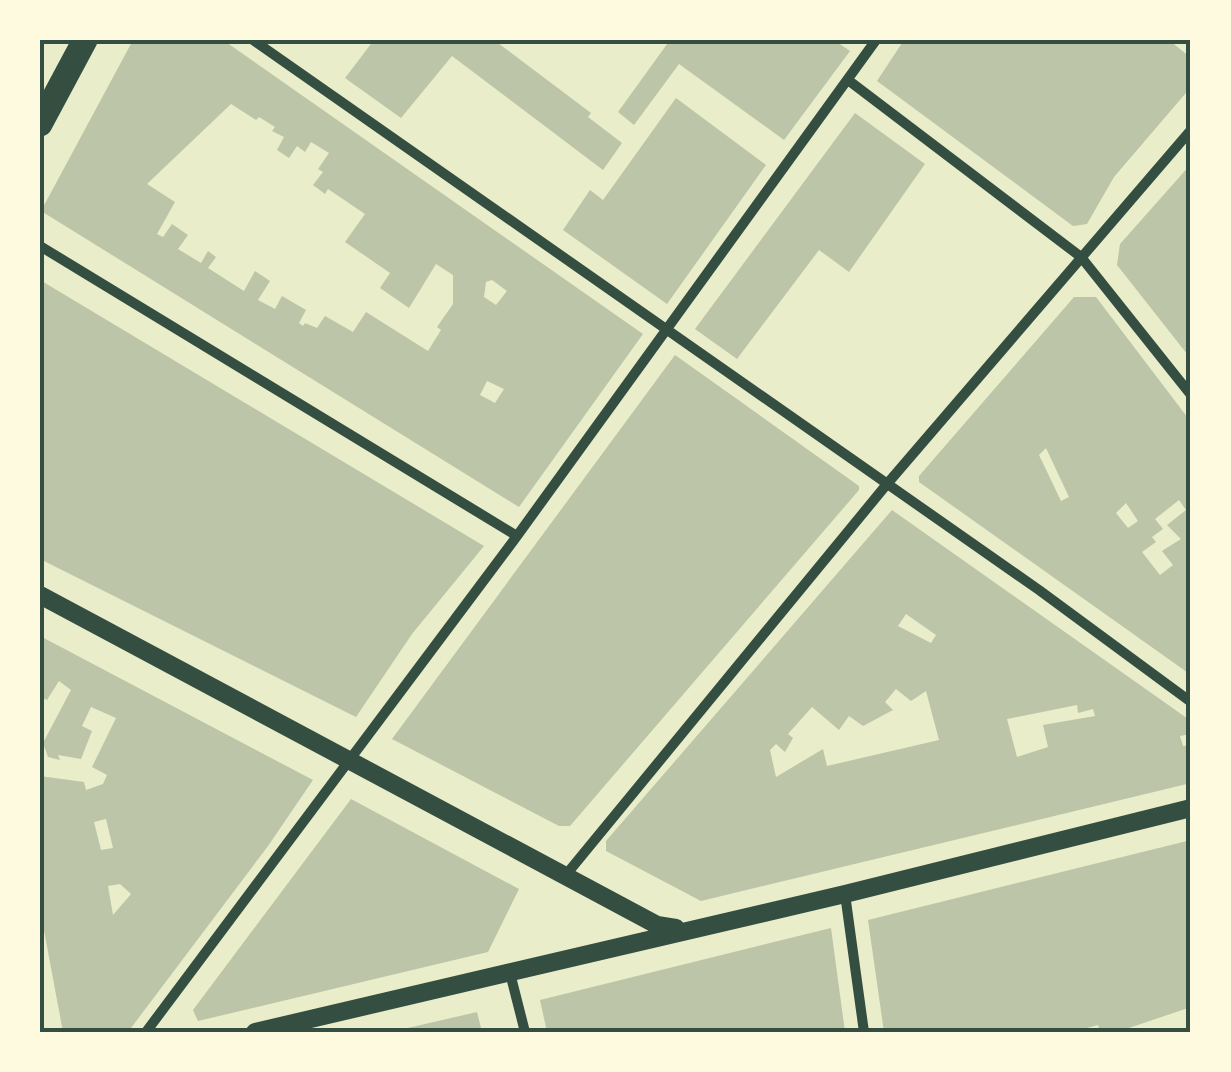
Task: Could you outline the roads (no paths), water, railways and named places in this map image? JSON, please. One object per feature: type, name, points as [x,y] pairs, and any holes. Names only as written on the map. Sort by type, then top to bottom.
[{"type":"main road","points":[[40,124],[86,40]]},
{"type":"street","points":[[253,40],[1039,590],[1191,702]]},
{"type":"street","points":[[146,1032],[518,536],[876,40]]},
{"type":"street","points":[[848,80],[1081,257],[1191,395]]},
{"type":"street","points":[[565,876],[888,484],[1191,130]]},
{"type":"street","points":[[40,246],[518,536]]},
{"type":"street","points":[[40,595],[656,926],[692,928]]},
{"type":"street","points":[[254,1032],[845,894],[1191,808]]},
{"type":"street","points":[[845,894],[864,1032]]},
{"type":"street","points":[[635,942],[645,934],[637,914]]},
{"type":"street","points":[[510,973],[525,1032]]}]
